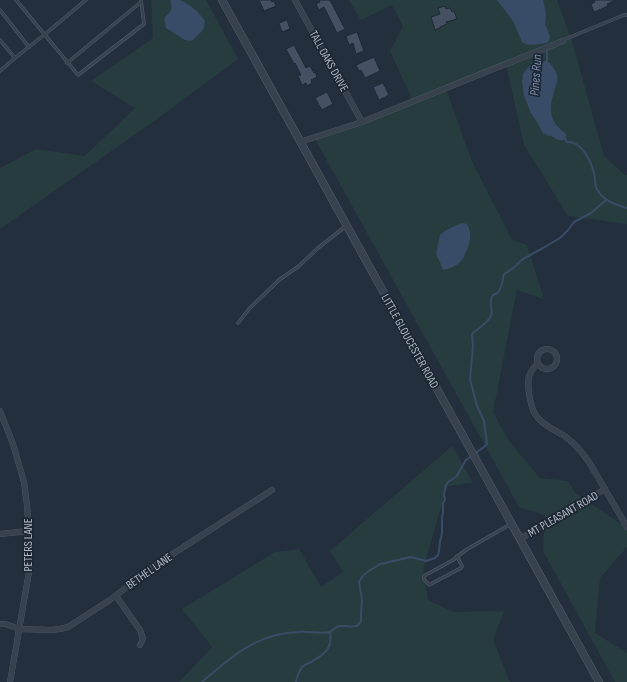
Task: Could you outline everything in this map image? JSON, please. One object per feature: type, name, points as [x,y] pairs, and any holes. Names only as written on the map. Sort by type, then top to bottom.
[{"type":"street","name":"LITTLE GLOUCESTER ROAD","points":[[222,0],[599,682]]},
{"type":"street","name":"TALL OAKS DRIVE","points":[[295,0],[362,122]]},
{"type":"street","points":[[300,142],[362,122],[563,41]]},
{"type":"street","points":[[538,363],[532,369],[529,378],[531,406],[537,417],[547,426],[575,444],[589,462],[627,527]]},
{"type":"street","name":"PETERS LANE","points":[[0,411],[13,444],[24,482],[30,548],[29,572],[10,682]]},
{"type":"street","name":"MT PLEASANT ROAD","points":[[520,539],[605,489]]},
{"type":"street","name":"BETHEL LANE","points":[[0,624],[5,624],[20,629],[51,630],[68,627],[116,596],[154,566],[272,490]]},
{"type":"street","points":[[0,534],[29,531]]},
{"type":"street","points":[[116,596],[140,630],[143,638],[140,645]]},
{"type":"lane","points":[[16,0],[78,75],[144,24],[141,1]]},
{"type":"lane","points":[[0,71],[86,0]]},
{"type":"lane","points":[[67,62],[141,1]]},
{"type":"lane","points":[[0,10],[29,47]]},
{"type":"lane","points":[[563,41],[627,15]]},
{"type":"lane","points":[[0,40],[15,58]]},
{"type":"lane","points":[[238,322],[249,309],[279,280],[299,266],[318,248],[346,226]]},
{"type":"lane","points":[[457,556],[462,566],[461,568],[429,585],[424,579],[424,576],[466,550],[512,524]]},
{"type":"green space","points":[[151,0],[206,0],[238,59],[150,124],[0,229],[0,168],[36,149],[85,156],[135,108],[91,81],[153,38]]},
{"type":"green space","points":[[349,0],[557,0],[572,41],[604,156],[625,175],[627,175],[627,224],[568,216],[524,145],[507,69],[504,63],[446,89],[471,159],[512,240],[527,245],[544,299],[517,290],[493,412],[509,441],[540,478],[568,481],[576,494],[627,528],[627,547],[600,578],[595,633],[627,653],[627,682],[615,682],[543,551],[545,515],[519,507],[315,139],[413,101],[390,51],[403,26],[392,5],[361,20]]},
{"type":"green space","points":[[452,446],[473,483],[447,486],[423,570],[428,600],[454,612],[504,611],[493,640],[510,682],[179,682],[212,647],[182,609],[275,552],[299,549],[321,587],[343,572],[330,551]]},
{"type":"water","points":[[170,0],[180,0],[191,6],[205,21],[202,31],[193,40],[185,40],[166,28],[165,18],[171,9]]},
{"type":"water","points":[[497,0],[543,0],[546,14],[545,24],[550,37],[549,41],[547,43],[534,45],[525,44],[522,42],[513,21]]},
{"type":"water","points":[[546,61],[550,63],[557,74],[551,110],[552,116],[557,125],[566,134],[564,140],[558,140],[543,133],[531,113],[524,96],[522,82],[523,74],[531,65]]},
{"type":"water","points":[[462,223],[467,224],[470,232],[467,250],[459,263],[443,270],[436,254],[440,235],[446,230]]},
{"type":"building","points":[[259,0],[274,1],[276,6],[264,11]]},
{"type":"building","points":[[319,0],[330,0],[345,29],[337,33],[324,7],[319,10],[316,4],[320,2]]},
{"type":"building","points":[[594,0],[616,0],[607,4],[608,6],[594,12],[591,4],[595,2]]},
{"type":"building","points":[[445,6],[446,9],[450,8],[452,12],[454,11],[457,19],[446,22],[447,24],[435,30],[431,17],[440,14],[438,8]]},
{"type":"building","points":[[287,20],[290,29],[282,32],[279,23]]},
{"type":"building","points":[[357,32],[364,51],[356,54],[353,43],[349,45],[346,36]]},
{"type":"building","points":[[294,45],[306,68],[310,66],[317,77],[311,80],[312,83],[307,86],[306,83],[302,85],[298,76],[301,75],[286,49]]},
{"type":"building","points":[[374,57],[380,71],[365,78],[361,70],[359,71],[356,65]]},
{"type":"building","points":[[383,83],[389,95],[379,100],[373,87]]},
{"type":"building","points":[[327,92],[333,104],[322,110],[315,98]]},
{"type":"waterway","name":"Pines Run","points":[[547,48],[547,64]]},
{"type":"waterway","name":"Pines Run","points":[[564,137],[567,142],[574,143],[579,147],[587,157],[594,173],[596,187],[601,194],[611,202],[627,208]]},
{"type":"waterway","points":[[202,682],[234,655],[257,642],[270,637],[283,633],[326,633],[339,626],[355,626],[359,624],[361,621],[362,600],[359,582],[366,573],[380,564],[411,557],[426,561],[435,558],[438,555],[442,534],[443,503],[445,500],[444,494],[446,485],[456,477],[466,460],[487,444],[484,421],[477,406],[470,379],[473,346],[472,334],[485,324],[491,316],[491,298],[500,290],[504,274],[523,259],[560,238],[574,222],[591,213],[606,200]]},
{"type":"waterway","points":[[296,682],[302,667],[320,657],[329,647],[331,638],[330,632]]}]
